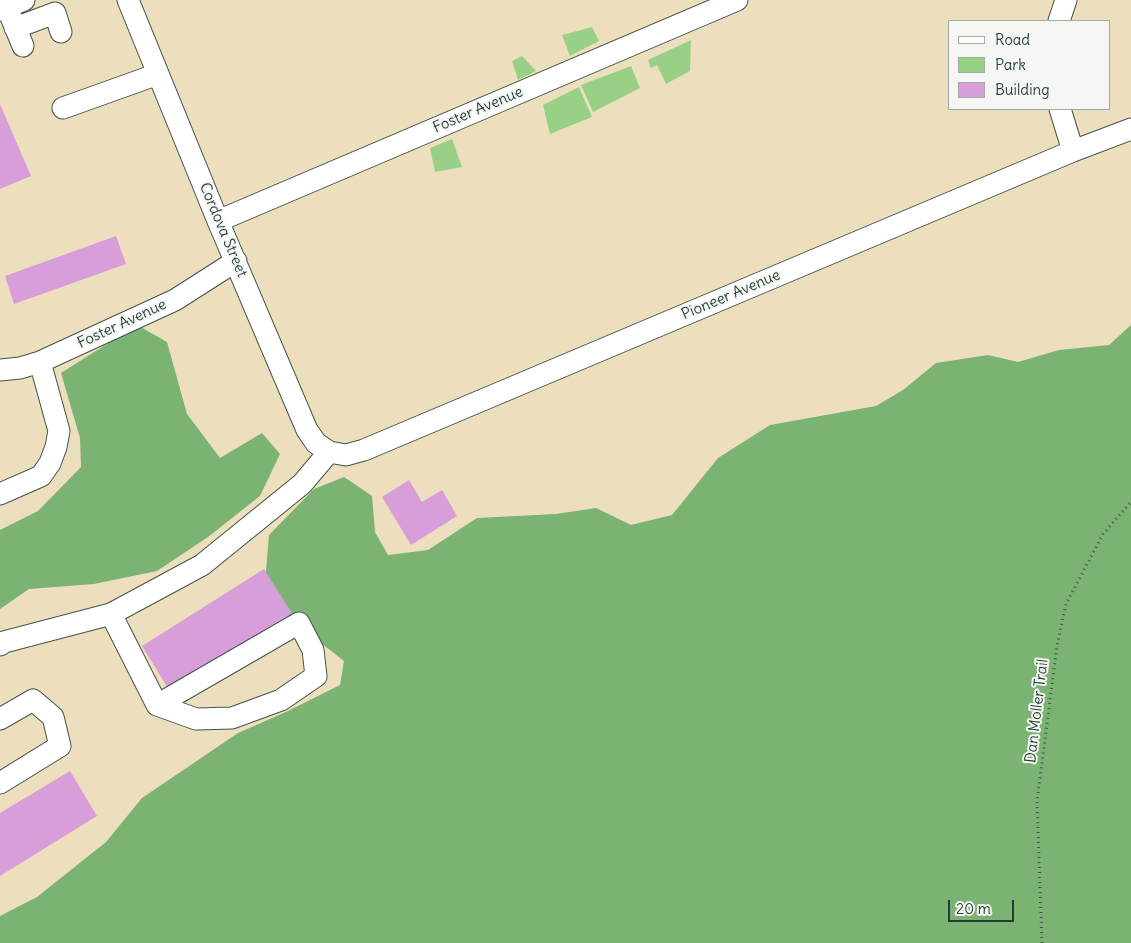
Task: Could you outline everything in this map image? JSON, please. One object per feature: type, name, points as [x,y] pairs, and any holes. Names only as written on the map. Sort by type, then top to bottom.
[{"type":"street","name":"Cordova Street","points":[[128,0],[218,221],[307,430],[316,442],[330,452]]},
{"type":"street","name":"Foster Avenue","points":[[218,221],[737,0]]},
{"type":"street","points":[[1059,20],[1066,0]]},
{"type":"street","points":[[9,4],[19,37],[55,13],[62,32]]},
{"type":"street","points":[[63,108],[158,74]]},
{"type":"street","points":[[1060,110],[1073,151]]},
{"type":"street","name":"Pioneer Avenue","points":[[330,452],[346,455],[364,450],[1073,151],[1131,129]]},
{"type":"street","name":"Foster Avenue","points":[[0,370],[40,362],[176,300],[236,261]]},
{"type":"street","points":[[0,494],[40,476],[50,463],[56,447],[59,431],[40,362]]},
{"type":"street","points":[[0,645],[4,642],[111,614],[202,565],[302,484],[330,452]]},
{"type":"street","points":[[111,614],[157,705],[196,719],[232,718],[281,700],[316,676],[313,650],[299,623],[157,705]]},
{"type":"street","points":[[0,719],[33,700],[53,717],[60,746],[0,782]]},
{"type":"path","name":"Dan Moller Trail","points":[[1042,943],[1037,801],[1056,646],[1066,604],[1103,534],[1131,502]]},
{"type":"green space","points":[[592,27],[599,41],[570,56],[562,35]]},
{"type":"green space","points":[[691,40],[690,71],[666,84],[657,65],[651,68],[648,60]]},
{"type":"green space","points":[[522,56],[536,71],[518,80],[512,61]]},
{"type":"green space","points":[[631,66],[640,88],[593,112],[581,85]]},
{"type":"green space","points":[[579,87],[592,117],[550,134],[543,105]]},
{"type":"green space","points":[[452,139],[462,167],[435,172],[430,148]]},
{"type":"green space","points":[[137,325],[167,342],[187,414],[220,458],[262,433],[280,454],[260,496],[208,537],[157,571],[94,584],[29,589],[0,609],[0,530],[38,511],[81,467],[80,438],[61,373]]},
{"type":"green space","points":[[1131,325],[1131,943],[0,943],[0,916],[37,897],[106,842],[142,798],[238,733],[340,685],[344,661],[280,611],[265,584],[269,535],[314,489],[344,477],[372,496],[375,532],[388,555],[428,550],[477,518],[556,514],[596,508],[631,525],[672,515],[718,458],[770,425],[876,406],[903,390],[936,363],[988,355],[1018,362],[1059,350],[1109,345]]},
{"type":"building","points":[[0,104],[31,176],[0,189]]},
{"type":"building","points":[[116,236],[126,264],[14,304],[5,276]]},
{"type":"building","points":[[409,480],[422,502],[442,490],[457,516],[411,545],[382,497]]},
{"type":"building","points":[[264,569],[292,613],[169,690],[142,646]]},
{"type":"building","points":[[70,771],[97,816],[0,876],[0,813]]}]
